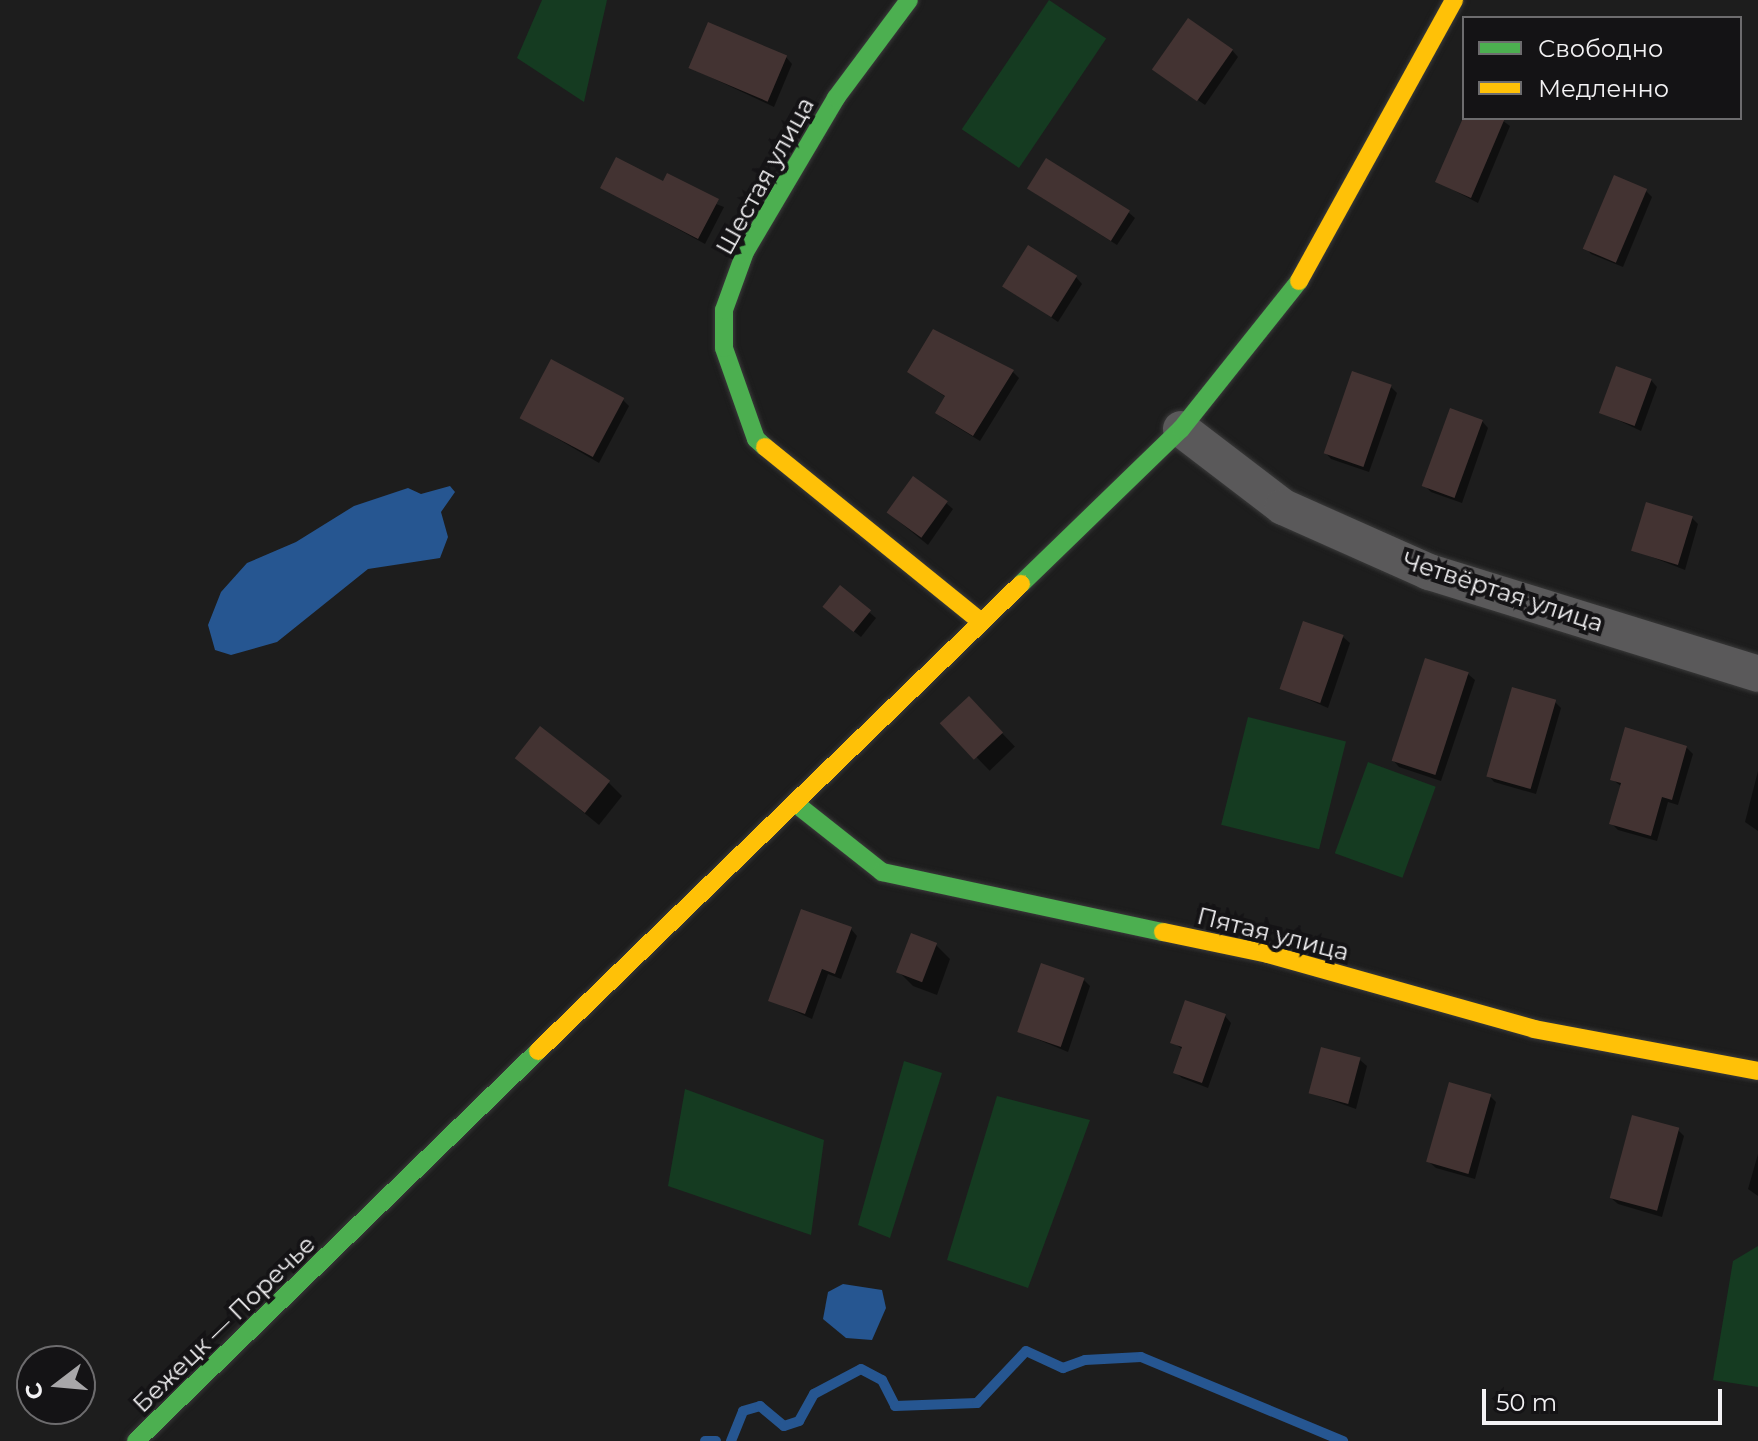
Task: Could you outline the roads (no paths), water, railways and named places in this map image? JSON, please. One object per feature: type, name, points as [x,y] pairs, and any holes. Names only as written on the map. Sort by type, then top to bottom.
[{"type":"street","name":"Шестая улица","points":[[909,0],[836,98],[745,252],[724,310],[724,348],[756,439],[981,622]]},
{"type":"street","name":"Бежецк — Поречье","points":[[136,1441],[1181,429],[1295,288],[1454,0]]},
{"type":"street","name":"Четвёртая улица","points":[[1181,429],[1283,507],[1429,572],[1758,674]]},
{"type":"street","name":"Пятая улица","points":[[796,804],[882,872],[1268,954],[1534,1029],[1758,1071]]},
{"type":"water","points":[[450,486],[455,492],[441,512],[448,537],[440,558],[368,569],[277,642],[231,655],[215,650],[208,625],[221,592],[247,563],[296,542],[354,506],[408,488],[421,494]]},
{"type":"water","points":[[843,1284],[882,1290],[886,1308],[872,1340],[846,1338],[823,1319],[828,1292]]},
{"type":"waterway","points":[[731,1441],[743,1411],[760,1406],[784,1426],[799,1421],[814,1394],[861,1369],[882,1380],[895,1406],[977,1403],[1026,1351],[1063,1368],[1085,1360],[1141,1357],[1343,1441]]},
{"type":"waterway","points":[[705,1441],[716,1441]]}]
